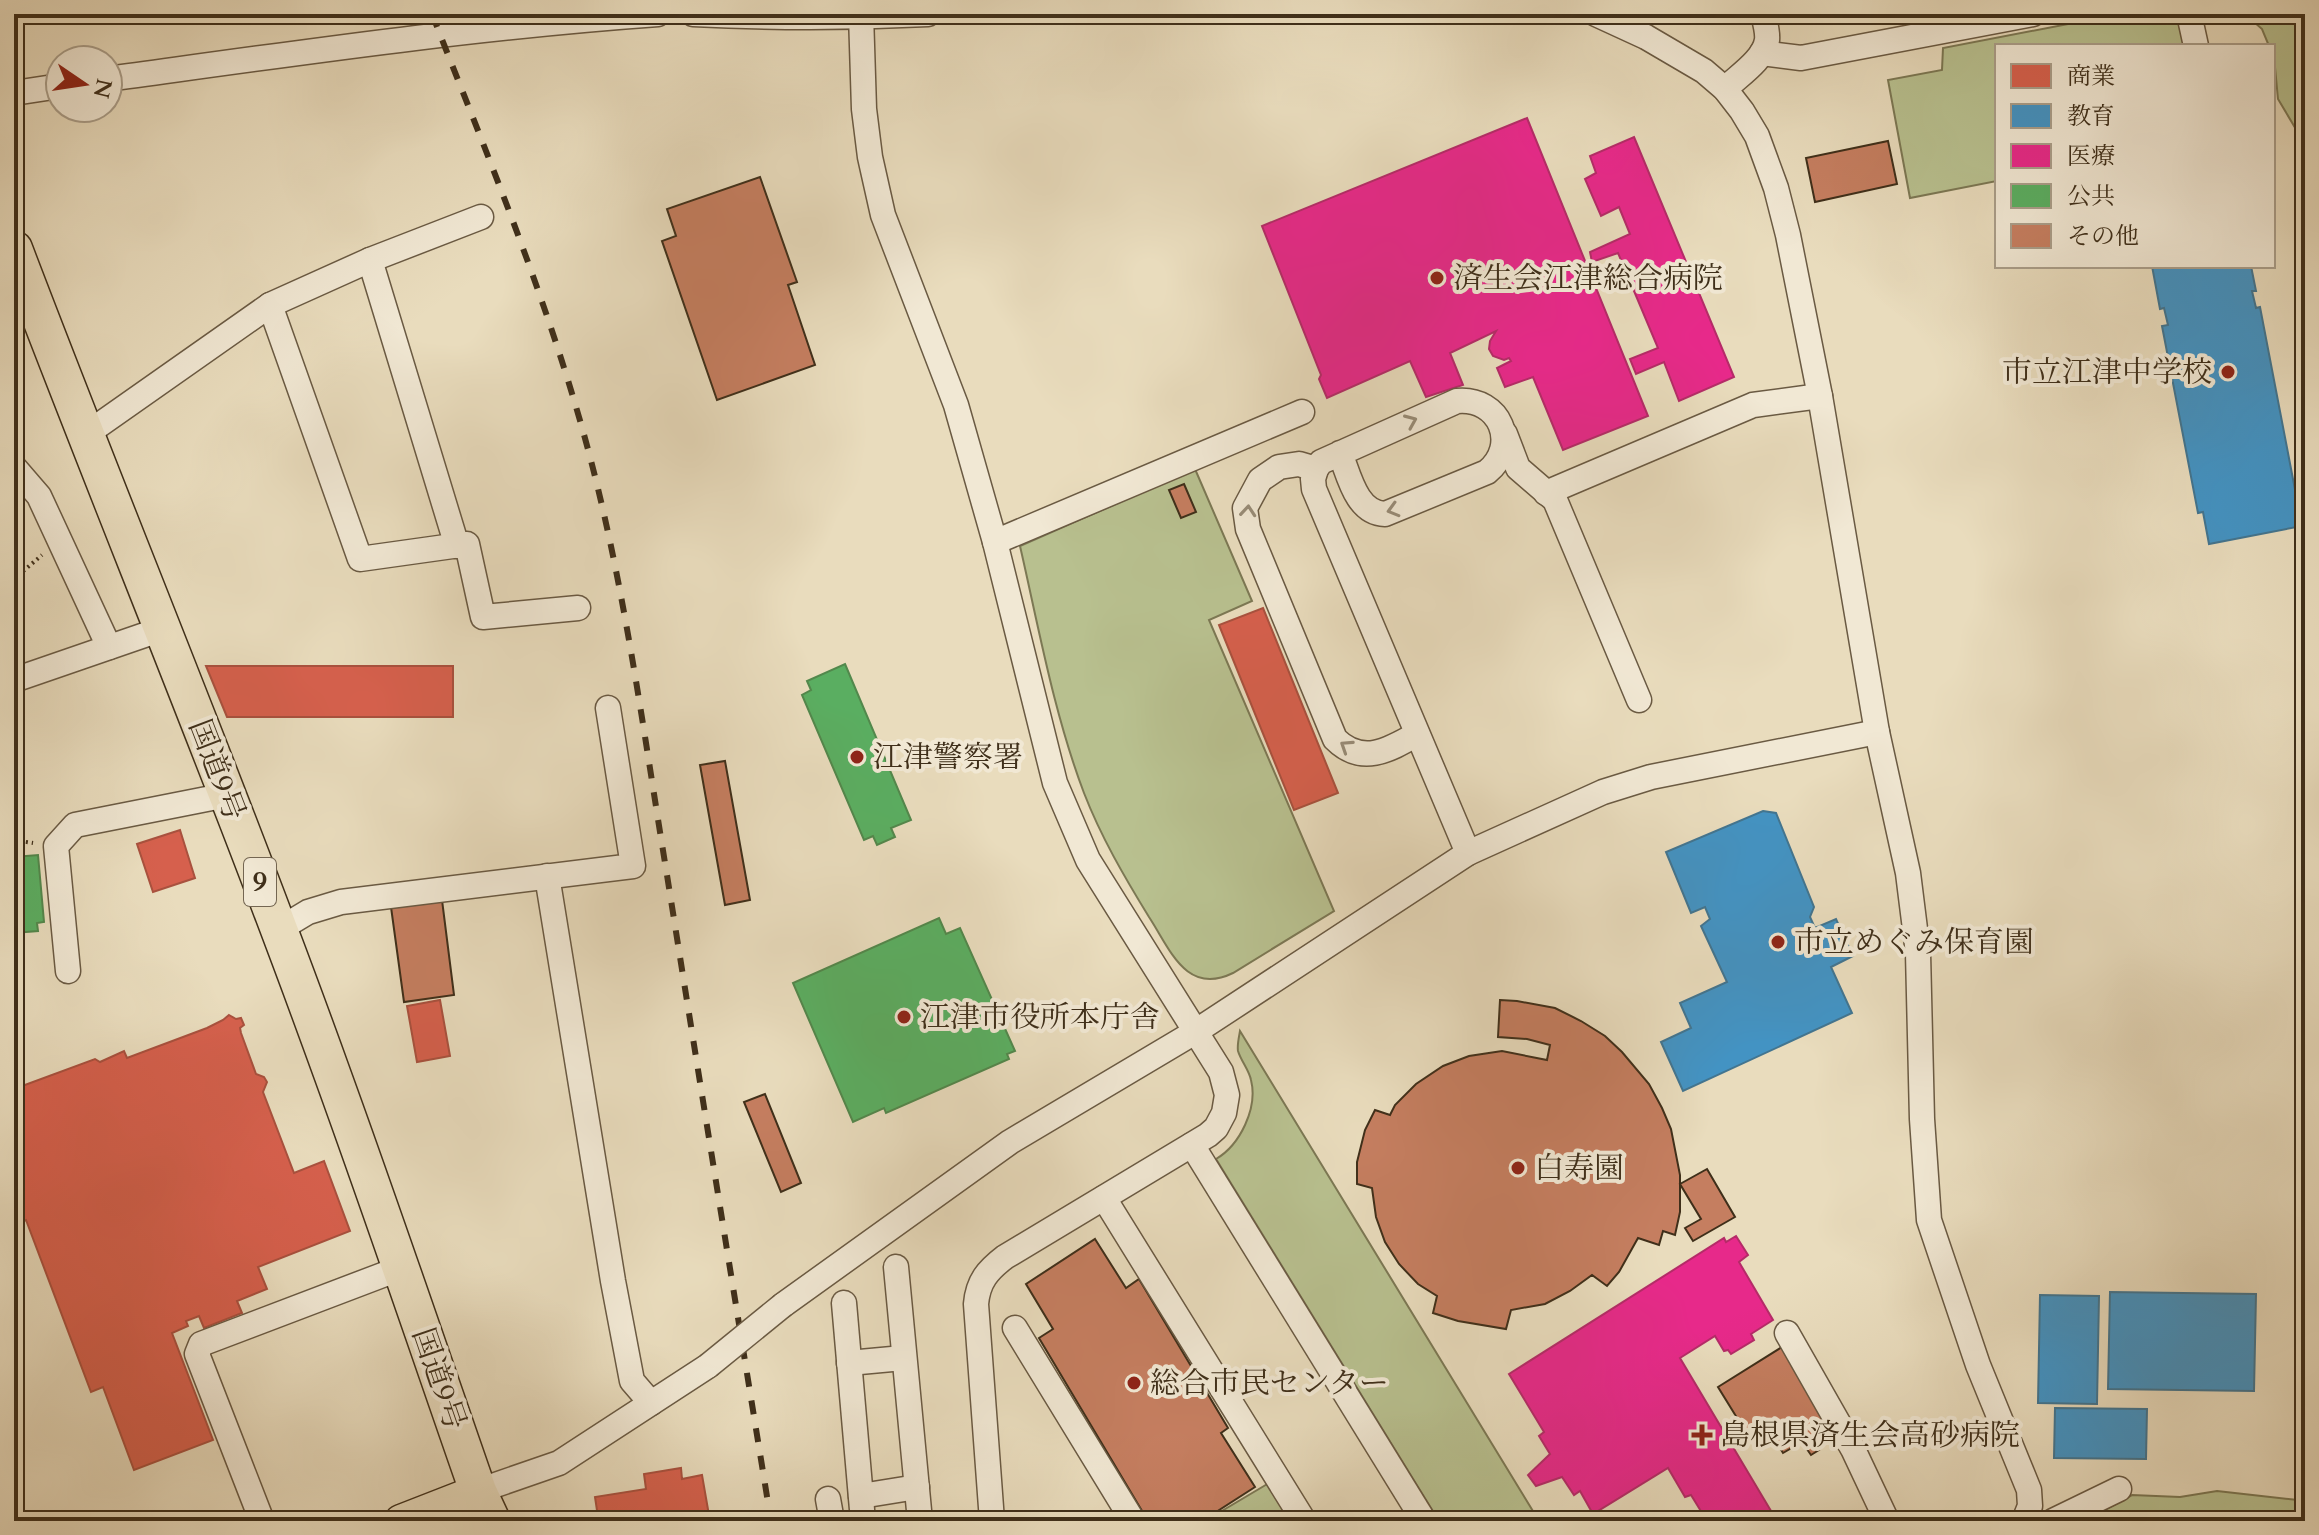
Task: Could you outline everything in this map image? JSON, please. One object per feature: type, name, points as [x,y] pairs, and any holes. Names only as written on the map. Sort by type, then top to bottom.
[{"type":"highway","name":"国道9号","points":[[14,249],[333,1074],[485,1506]]},
{"type":"main road","points":[[401,1521],[485,1506]]},
{"type":"street","points":[[124,77],[440,34],[658,14]]},
{"type":"street","points":[[693,14],[739,17],[928,14]]},
{"type":"street","points":[[1596,14],[1648,26],[1725,89],[1757,136],[1776,188],[1820,396],[1877,732],[1908,873],[1918,953],[1922,1119],[1929,1220],[1978,1365],[2029,1490],[2030,1506],[2024,1521]]},
{"type":"street","points":[[1725,89],[1762,53],[1767,42],[1763,14]]},
{"type":"street","points":[[1762,53],[1801,58],[1945,23],[2033,14]]},
{"type":"street","points":[[2189,14],[2196,44]]},
{"type":"street","points":[[861,15],[864,109],[870,157],[883,215],[956,405],[995,542],[1055,783],[1088,860],[1216,1062],[1227,1095],[1224,1113],[1208,1135],[1005,1257],[982,1279],[977,1291],[978,1333],[992,1521]]},
{"type":"street","points":[[14,93],[44,88]]},
{"type":"street","points":[[85,435],[270,305],[370,260],[481,217]]},
{"type":"street","points":[[370,260],[457,546]]},
{"type":"street","points":[[270,305],[360,559],[467,544],[483,617],[578,608]]},
{"type":"street","points":[[1546,493],[1753,405],[1820,396]]},
{"type":"street","points":[[1468,853],[1314,489],[1313,479],[1321,462],[1457,401],[1466,400],[1487,407],[1499,420],[1518,468],[1555,500],[1633,702],[1542,506],[1522,483],[1506,475],[1487,472]]},
{"type":"street","points":[[995,542],[1302,412]]},
{"type":"street","points":[[1340,453],[1365,507],[1377,513],[1392,512],[1487,472],[1499,458],[1503,429]]},
{"type":"street","points":[[1316,469],[1299,464],[1279,467],[1260,480],[1245,508],[1248,529],[1335,739],[1346,750],[1358,754],[1390,749],[1417,734]]},
{"type":"street","points":[[14,467],[39,496],[109,647]]},
{"type":"street","points":[[14,680],[162,629]]},
{"type":"street","points":[[278,930],[308,912],[341,902],[633,866],[608,708]]},
{"type":"street","points":[[485,1506],[559,1463],[708,1366],[783,1305],[1010,1142],[1195,1032],[1468,853],[1603,792],[1651,777],[1877,732]]},
{"type":"street","points":[[68,971],[56,846],[75,825],[227,795]]},
{"type":"street","points":[[547,876],[632,1381],[651,1403]]},
{"type":"street","points":[[1192,1145],[1424,1521]]},
{"type":"street","points":[[1104,1198],[1304,1521]]},
{"type":"street","points":[[896,1267],[920,1521]]},
{"type":"street","points":[[262,1521],[197,1354],[198,1348],[201,1344],[401,1268]]},
{"type":"street","points":[[844,1303],[863,1521]]},
{"type":"street","points":[[1015,1328],[1133,1521]]},
{"type":"street","points":[[1787,1333],[1853,1449],[1887,1521]]},
{"type":"street","points":[[849,1363],[903,1358]]},
{"type":"street","points":[[861,1496],[917,1487]]},
{"type":"street","points":[[2053,1521],[2119,1489]]},
{"type":"path","points":[[14,579],[60,541]]},
{"type":"green space","points":[[2120,14],[2181,14],[2188,44],[1995,44],[1995,181],[1910,198],[1888,80],[1942,70],[1943,48]]},
{"type":"green space","points":[[2245,14],[2302,14],[2305,19],[2305,157],[2300,136],[2278,99],[2275,44],[2268,44],[2262,29]]},
{"type":"green space","points":[[1195,469],[1252,601],[1209,620],[1334,911],[1233,973],[1217,979],[1191,974],[1172,955],[1098,825],[1064,733],[1020,546]]},
{"type":"green space","points":[[1240,1031],[1539,1521],[1439,1521],[1216,1159],[1233,1145],[1245,1125],[1252,1102],[1251,1080],[1238,1051]]},
{"type":"green space","points":[[1269,1483],[1292,1521],[1205,1521]]},
{"type":"green space","points":[[2217,1491],[2305,1499],[2305,1521],[2102,1521],[2101,1512],[2132,1495],[2180,1497]]},
{"type":"building: 商業","points":[[1263,608],[1338,793],[1294,810],[1219,625]]},
{"type":"building: 商業","points":[[206,666],[453,666],[453,717],[227,717]]},
{"type":"building: 商業","points":[[180,830],[195,878],[153,892],[137,844]]},
{"type":"building: 商業","points":[[440,1000],[450,1056],[417,1062],[407,1006]]},
{"type":"building: 商業","points":[[229,1015],[241,1018],[244,1025],[240,1028],[241,1033],[256,1074],[267,1082],[263,1092],[294,1173],[324,1161],[350,1231],[258,1267],[267,1289],[237,1301],[242,1313],[204,1328],[199,1316],[186,1321],[188,1326],[172,1333],[213,1440],[134,1470],[103,1387],[91,1392],[26,1220],[14,1225],[14,1089],[95,1059],[100,1062],[124,1051],[127,1058],[207,1028]]},
{"type":"building: 商業","points":[[681,1468],[682,1479],[702,1475],[710,1521],[589,1521],[598,1517],[595,1497],[646,1489],[644,1474]]},
{"type":"building: 教育","points":[[2152,268],[2251,268],[2256,291],[2252,291],[2256,308],[2260,307],[2302,526],[2209,544],[2203,512],[2198,513],[2162,326],[2168,325],[2164,308],[2160,309]]},
{"type":"building: 教育","name":"市立めぐみ保育園","points":[[1763,811],[1776,813],[1814,907],[1810,917],[1815,928],[1836,919],[1853,956],[1831,967],[1852,1013],[1683,1091],[1661,1042],[1691,1028],[1680,1003],[1727,982],[1701,926],[1710,919],[1705,907],[1691,913],[1666,852]]},
{"type":"building: 教育","points":[[2110,1292],[2256,1294],[2254,1391],[2108,1389]]},
{"type":"building: 教育","points":[[2040,1295],[2099,1296],[2097,1404],[2038,1403]]},
{"type":"building: 教育","points":[[2055,1408],[2147,1409],[2146,1459],[2054,1458]]},
{"type":"building: 医療","name":"済生会江津総合病院","points":[[1527,118],[1648,416],[1563,450],[1533,377],[1505,387],[1497,368],[1511,361],[1493,356],[1489,349],[1496,331],[1450,353],[1463,385],[1426,397],[1410,361],[1327,398],[1319,379],[1321,375],[1262,226]]},
{"type":"building: 医療","points":[[1634,137],[1734,377],[1679,401],[1664,362],[1636,374],[1630,359],[1658,348],[1618,253],[1592,262],[1590,252],[1630,234],[1619,207],[1601,216],[1585,179],[1596,173],[1590,156]]},
{"type":"building: 医療","points":[[1736,1236],[1748,1255],[1739,1262],[1773,1320],[1751,1334],[1754,1340],[1731,1354],[1728,1350],[1724,1351],[1715,1336],[1680,1358],[1777,1521],[1707,1521],[1691,1495],[1685,1497],[1668,1468],[1593,1514],[1580,1491],[1574,1495],[1562,1477],[1536,1486],[1528,1475],[1550,1454],[1539,1436],[1544,1432],[1509,1374],[1724,1238],[1726,1242]]},
{"type":"building: 公共","name":"江津警察署","points":[[845,664],[911,820],[891,828],[895,837],[877,845],[873,836],[864,840],[802,695],[811,690],[807,681]]},
{"type":"building: 公共","points":[[38,855],[44,922],[37,923],[38,931],[14,933],[14,857]]},
{"type":"building: 公共","name":"江津市役所本庁舎","points":[[939,918],[946,934],[960,928],[1015,1051],[1007,1054],[1009,1059],[886,1113],[884,1108],[853,1122],[793,983]]},
{"type":"building: その他","points":[[1888,141],[1897,184],[1815,202],[1806,158]]},
{"type":"building: その他","points":[[760,177],[797,282],[788,285],[815,365],[717,400],[662,241],[676,236],[667,209]]},
{"type":"building: その他","points":[[1184,484],[1196,512],[1181,518],[1169,490]]},
{"type":"building: その他","points":[[725,761],[750,900],[725,905],[700,765]]},
{"type":"building: その他","points":[[442,900],[454,995],[404,1002],[391,907]]},
{"type":"building: その他","name":"白寿園","points":[[1500,1000],[1555,1008],[1605,1036],[1622,1052],[1649,1084],[1662,1108],[1671,1129],[1680,1175],[1680,1212],[1675,1235],[1663,1231],[1659,1245],[1638,1238],[1619,1272],[1607,1286],[1592,1275],[1545,1304],[1511,1310],[1506,1329],[1458,1321],[1433,1313],[1437,1296],[1418,1284],[1399,1264],[1385,1242],[1376,1217],[1372,1188],[1357,1184],[1357,1162],[1365,1130],[1375,1110],[1390,1115],[1395,1105],[1416,1084],[1443,1066],[1469,1056],[1502,1051],[1547,1060],[1550,1045],[1527,1039],[1498,1037]]},
{"type":"building: その他","points":[[765,1094],[801,1183],[781,1192],[744,1102]]},
{"type":"building: その他","points":[[1707,1169],[1735,1217],[1693,1241],[1685,1228],[1701,1219],[1680,1184]]},
{"type":"building: その他","name":"総合市民センター","points":[[1095,1239],[1126,1288],[1139,1279],[1228,1428],[1221,1433],[1255,1487],[1202,1521],[1148,1521],[1039,1338],[1053,1329],[1026,1284]]},
{"type":"building: その他","points":[[1782,1347],[1829,1425],[1811,1436],[1819,1450],[1811,1455],[1802,1442],[1783,1453],[1768,1428],[1750,1439],[1718,1387]]},
{"type":"railway","points":[[432,14],[548,320],[581,424],[609,535],[640,705],[771,1521]]},
{"type":"place","name":"済生会江津総合病院","points":[[1437,278]]},
{"type":"place","name":"市立江津中学校","points":[[2228,372]]},
{"type":"place","name":"江津警察署","points":[[857,757]]},
{"type":"place","name":"市立めぐみ保育園","points":[[1778,942]]},
{"type":"place","name":"江津市役所本庁舎","points":[[904,1017]]},
{"type":"place","name":"白寿園","points":[[1518,1168]]},
{"type":"place","name":"総合市民センター","points":[[1134,1383]]},
{"type":"place","name":"島根県済生会高砂病院","points":[[1702,1435]]}]
